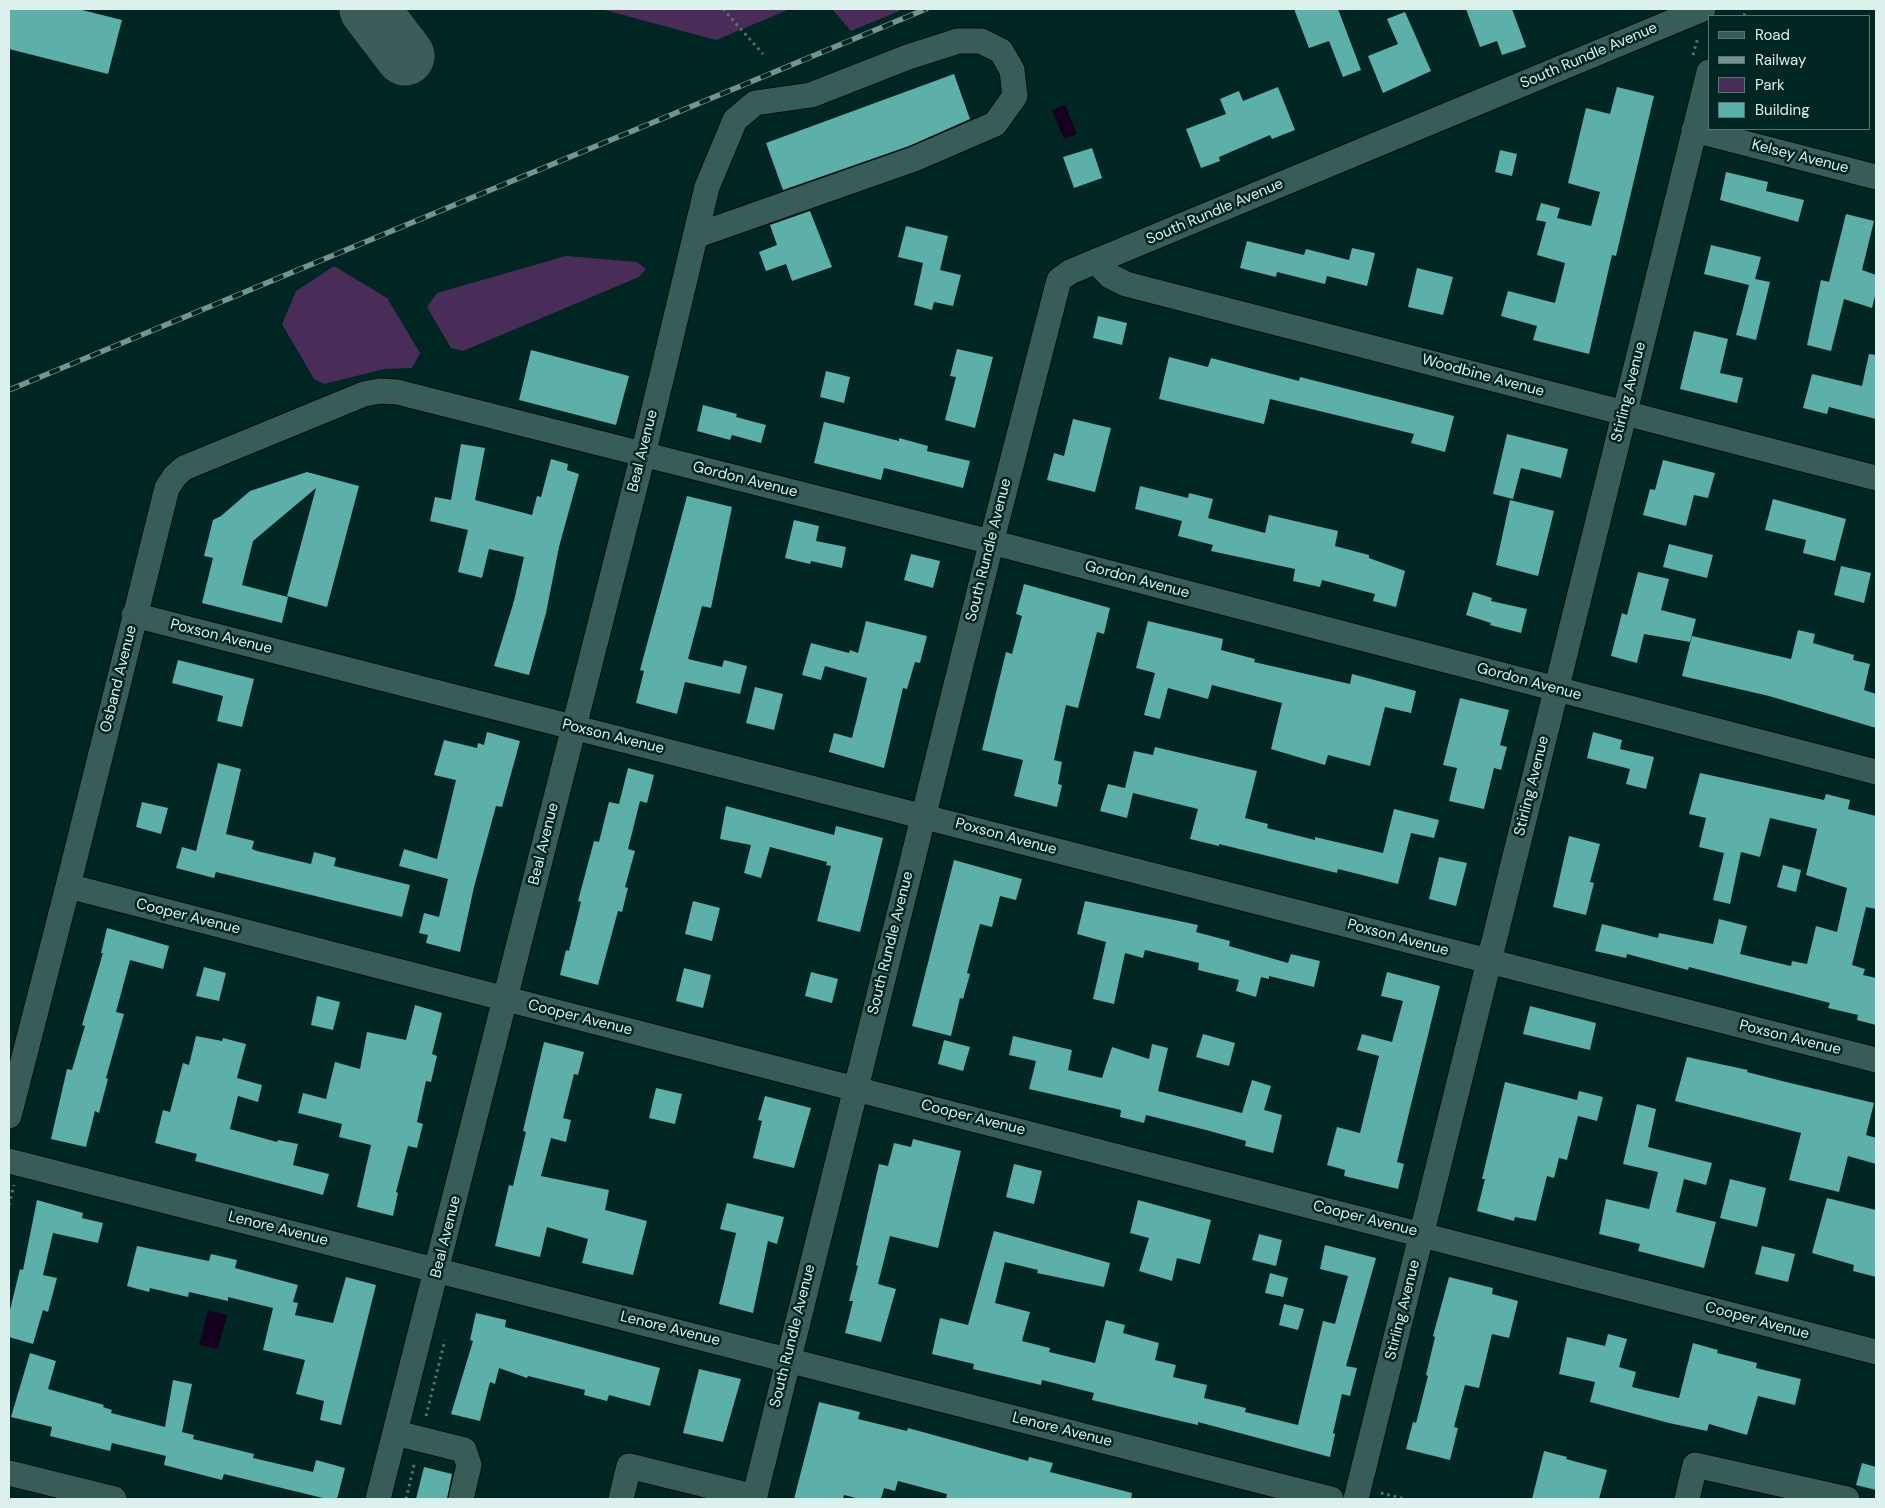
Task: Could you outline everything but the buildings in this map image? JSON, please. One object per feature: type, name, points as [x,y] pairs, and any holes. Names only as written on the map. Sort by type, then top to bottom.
[{"type":"street","name":"South Rundle Avenue","points":[[755,1498],[787,1359],[991,542],[1059,280],[1070,272],[1096,261],[1703,9]]},
{"type":"street","name":"Beal Avenue","points":[[378,1499],[438,1270],[504,998],[643,455],[706,187],[735,120],[755,103],[812,95],[908,57],[958,41],[981,41],[1002,51],[1012,70],[1015,96],[995,124],[914,159],[695,236]]},
{"type":"street","name":"Stirling Avenue","points":[[1367,1496],[1422,1234],[1694,130],[1700,66]]},
{"type":"street","name":"Kelsey Avenue","points":[[1694,130],[1876,177]]},
{"type":"street","name":"Woodbine Avenue","points":[[1096,261],[1110,276],[1126,284],[1876,478]]},
{"type":"street","name":"Osband Avenue","points":[[9,1116],[167,488],[175,476],[184,468],[364,394],[380,391],[397,392]]},
{"type":"street","name":"Gordon Avenue","points":[[397,392],[991,542],[1876,772]]},
{"type":"street","name":"Poxson Avenue","points":[[134,615],[924,815],[1489,962],[1876,1060]]},
{"type":"street","name":"Cooper Avenue","points":[[68,886],[1876,1352]]},
{"type":"street","name":"Lenore Avenue","points":[[12,1171],[438,1270],[1331,1499]]},
{"type":"street","points":[[396,1432],[464,1450],[469,1466],[461,1499]]},
{"type":"street","points":[[1687,1499],[1695,1465],[1848,1499]]},
{"type":"street","points":[[621,1499],[629,1466],[755,1498]]},
{"type":"street","points":[[9,1473],[114,1499]]},
{"type":"path","points":[[723,9],[763,54]]},
{"type":"path","points":[[1698,34],[1700,66]]},
{"type":"path","points":[[9,1205],[12,1171]]},
{"type":"path","points":[[406,1499],[446,1333]]},
{"type":"path","points":[[1367,1496],[1405,1499]]},
{"type":"green space","points":[[601,9],[790,9],[716,40]]},
{"type":"green space","points":[[832,9],[904,9],[851,31]]},
{"type":"green space","points":[[566,256],[637,262],[646,269],[639,277],[463,351],[451,348],[427,307],[437,293]]},
{"type":"green space","points":[[334,266],[387,298],[420,353],[412,368],[385,369],[324,384],[314,379],[282,324],[296,291]]},
{"type":"shaded area","points":[[1065,105],[1077,134],[1064,139],[1052,110]]},
{"type":"shaded area","points":[[208,1310],[227,1315],[218,1349],[199,1345]]},
{"type":"taxiway","points":[[369,9],[405,56]]},
{"type":"railway","points":[[9,390],[926,9]]}]
